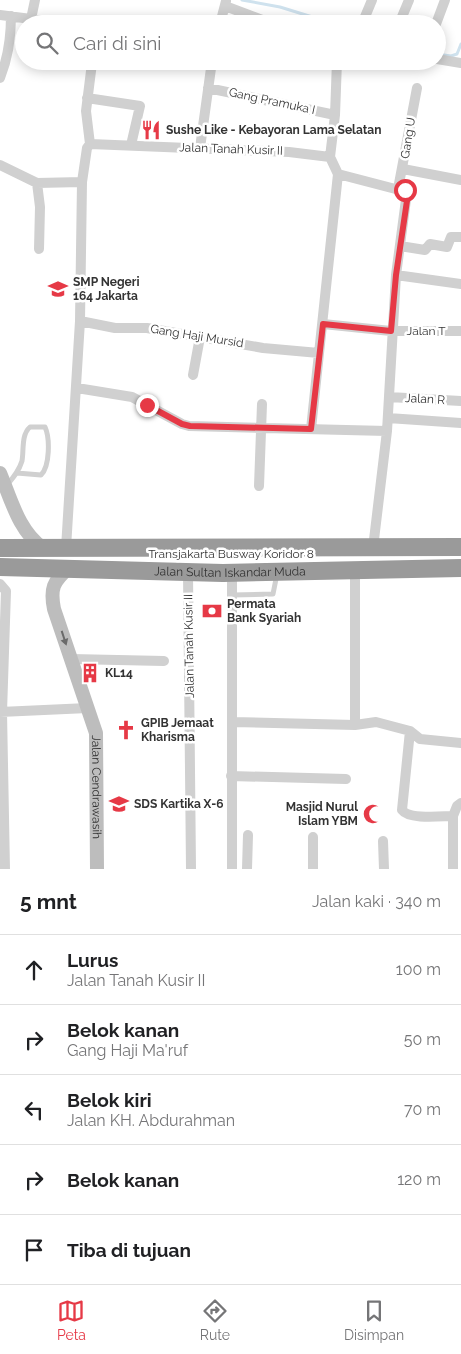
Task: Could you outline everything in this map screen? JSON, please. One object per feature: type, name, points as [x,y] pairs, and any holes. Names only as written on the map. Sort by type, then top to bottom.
[{"type":"highway","name":"Jalan Sultan Iskandar Muda","points":[[3,553],[43,548],[461,547]]},
{"type":"highway","name":"Jalan Sultan Iskandar Muda","points":[[0,567],[232,573],[354,562],[461,568]]},
{"type":"main road","points":[[0,473],[24,528],[34,542],[43,548]]},
{"type":"main road","points":[[3,553],[20,540],[24,528]]},
{"type":"main road","name":"Jalan Cendrawasih","points":[[68,568],[57,578],[51,591],[54,609],[96,733],[98,869]]},
{"type":"street","points":[[32,15],[35,0]]},
{"type":"street","points":[[366,15],[372,0]]},
{"type":"street","points":[[403,15],[409,0]]},
{"type":"street","points":[[439,15],[445,0]]},
{"type":"street","points":[[226,3],[253,15]]},
{"type":"street","points":[[0,15],[15,17]]},
{"type":"street","points":[[0,78],[6,62],[11,35],[11,16]]},
{"type":"street","points":[[446,60],[461,63]]},
{"type":"street","points":[[66,548],[80,321],[82,182],[87,148],[90,144],[86,111],[92,70]]},
{"type":"street","points":[[200,148],[211,70]]},
{"type":"street","points":[[311,429],[338,174],[330,157],[335,114],[337,70]]},
{"type":"street","name":"Gang Pramuka I","points":[[208,88],[335,114]]},
{"type":"street","name":"Gang U","points":[[398,189],[417,88]]},
{"type":"street","points":[[87,98],[140,106],[131,145]]},
{"type":"street","name":"Jalan Tanah Kusir II","points":[[90,144],[289,152],[330,157]]},
{"type":"street","points":[[0,165],[37,183],[82,182]]},
{"type":"street","points":[[403,169],[461,180]]},
{"type":"street","points":[[338,174],[405,190],[408,194],[396,275],[391,331],[387,431],[373,548]]},
{"type":"street","points":[[37,183],[40,207],[39,249]]},
{"type":"street","points":[[400,246],[425,250],[430,244],[447,246],[451,237],[461,237]]},
{"type":"street","points":[[396,275],[461,284]]},
{"type":"street","name":"Gang Haji Mursid","points":[[80,321],[115,328],[129,327],[200,336],[263,348],[319,354]]},
{"type":"street","name":"Jalan T","points":[[323,324],[391,331],[461,331]]},
{"type":"street","points":[[193,375],[200,336]]},
{"type":"street","points":[[77,388],[132,397],[182,424],[387,431]]},
{"type":"street","name":"Jalan R","points":[[389,397],[461,401]]},
{"type":"street","points":[[259,486],[262,404]]},
{"type":"street","points":[[388,418],[461,423]]},
{"type":"street","points":[[354,562],[355,725]]},
{"type":"street","name":"Jalan Tanah Kusir II","points":[[188,573],[191,869]]},
{"type":"street","points":[[232,573],[232,869]]},
{"type":"street","points":[[2,585],[6,591],[1,712],[5,869]]},
{"type":"street","points":[[71,658],[164,661]]},
{"type":"street","points":[[1,712],[88,708]]},
{"type":"street","points":[[232,722],[355,725],[376,722],[410,731],[420,739],[461,743]]},
{"type":"street","points":[[410,731],[402,810],[412,816],[453,816]]},
{"type":"street","points":[[231,776],[346,779]]},
{"type":"street","points":[[453,869],[453,816],[457,806],[461,804]]},
{"type":"street","points":[[248,834],[248,869]]},
{"type":"street","points":[[313,837],[313,869]]},
{"type":"street","points":[[383,841],[384,869]]},
{"type":"lane","points":[[6,487],[17,473],[22,462],[26,432],[30,427],[45,427],[48,437],[46,471],[41,475],[17,473]]},
{"type":"lane","name":"Transjakarta Busway Koridor 8","points":[[3,553],[284,554]]},
{"type":"lane","name":"Transjakarta Busway Koridor 8","points":[[3,553],[180,567],[282,568]]},
{"type":"lane","points":[[354,562],[461,553]]},
{"type":"lane","name":"Transjakarta Busway Koridor 8","points":[[294,554],[343,554]]},
{"type":"lane","points":[[232,594],[273,594],[282,568]]},
{"type":"waterway","points":[[242,0],[280,7],[306,15]]},
{"type":"waterway","points":[[446,55],[457,54],[461,44]]},
{"type":"place","name":"Sushe Like - Kebayoran Lama Selatan","points":[[151,130]]},
{"type":"place","name":"SMP Negeri 164 Jakarta","points":[[58,289]]},
{"type":"place","name":"Permata Bank Syariah","points":[[212,611]]},
{"type":"place","name":"KL14","points":[[90,673]]},
{"type":"place","name":"GPIB Jemaat Kharisma","points":[[126,730]]},
{"type":"place","name":"SDS Kartika X-6","points":[[119,804]]},
{"type":"place","name":"Masjid Nurul Islam YBM","points":[[373,814]]},
{"type":"route","points":[[147,405],[182,424],[190,426],[260,426],[311,429],[323,324],[391,331],[396,275],[408,194],[405,190]]}]
